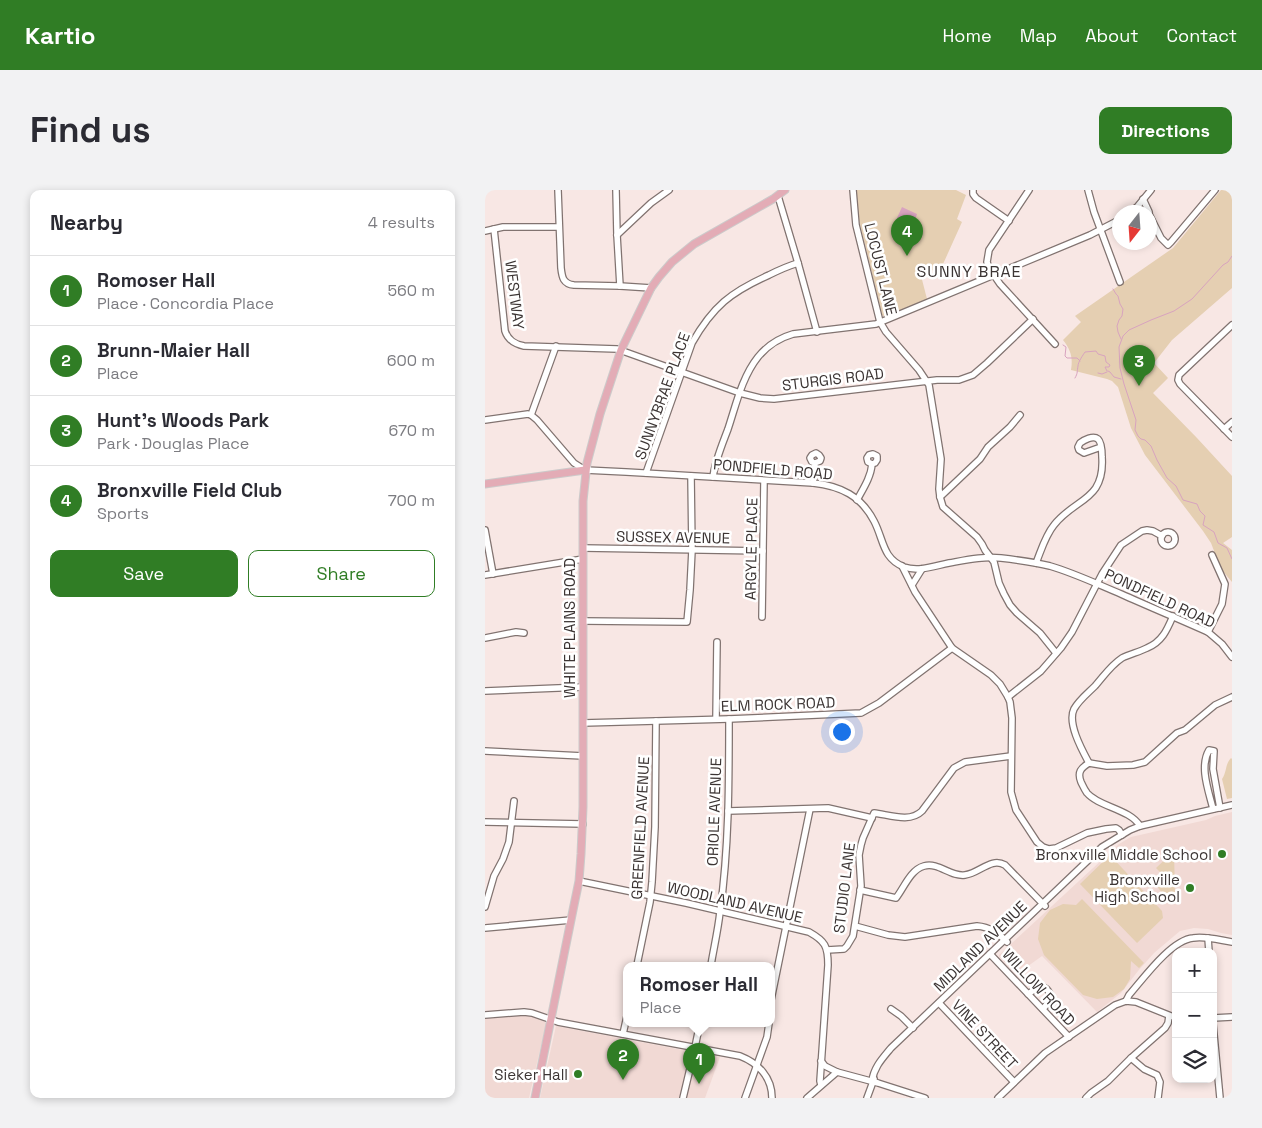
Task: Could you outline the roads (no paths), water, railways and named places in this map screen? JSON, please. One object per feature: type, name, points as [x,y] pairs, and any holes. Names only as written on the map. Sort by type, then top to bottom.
[{"type":"main road","name":"WHITE PLAINS ROAD","points":[[535,1098],[579,880],[583,824],[583,501],[585,470],[595,429],[621,350],[651,288],[662,273],[694,244],[778,196],[785,190]]},
{"type":"main road","name":"PONDFIELD ROAD","points":[[485,484],[585,470]]},
{"type":"street","points":[[558,190],[561,268],[562,277],[565,282],[574,285],[651,288]]},
{"type":"street","points":[[616,190],[620,286]]},
{"type":"street","points":[[617,235],[651,203],[669,190]]},
{"type":"street","name":"LOCUST LANE","points":[[853,190],[856,225],[880,322],[886,332],[910,358],[929,386],[941,459],[940,498]]},
{"type":"street","points":[[973,190],[975,198],[1009,221]]},
{"type":"street","points":[[1029,190],[988,253],[987,262],[1000,284],[1055,344]]},
{"type":"street","points":[[1088,190],[1100,230],[1120,282]]},
{"type":"street","points":[[1137,205],[1151,190]]},
{"type":"street","points":[[1157,230],[1161,238],[1168,244],[1171,242],[1215,190]]},
{"type":"street","points":[[778,196],[817,332]]},
{"type":"street","points":[[1143,199],[1146,205]]},
{"type":"street","points":[[713,477],[716,462],[748,374],[759,356],[773,343],[793,334],[880,322],[994,276],[1112,224]]},
{"type":"street","points":[[485,231],[503,227],[559,227]]},
{"type":"street","name":"WESTWAY","points":[[494,229],[507,337],[514,343],[523,346],[621,350]]},
{"type":"street","name":"SUNNYBRAE PLACE","points":[[646,473],[693,343],[702,326],[721,303],[743,287],[798,263]]},
{"type":"street","name":"STURGIS ROAD","points":[[621,350],[741,393],[760,398],[774,399],[927,381],[959,380],[973,375],[987,364],[1033,319]]},
{"type":"street","points":[[1232,325],[1179,375],[1178,380],[1232,437]]},
{"type":"street","points":[[531,415],[556,346]]},
{"type":"street","points":[[485,420],[523,414],[531,415],[574,464],[585,470]]},
{"type":"street","points":[[1019,415],[1010,427],[940,498],[943,507],[977,538],[991,557],[999,583],[1010,605],[1040,633],[1056,654]]},
{"type":"street","points":[[1224,429],[1232,422]]},
{"type":"street","points":[[1036,563],[1055,524],[1096,490],[1101,478],[1103,462],[1101,448]]},
{"type":"street","points":[[813,483],[815,463]]},
{"type":"street","points":[[857,500],[869,478],[872,464]]},
{"type":"street","name":"PONDFIELD ROAD","points":[[585,470],[813,483],[836,487],[852,495],[866,508],[874,522],[885,551],[892,560],[902,566],[922,569],[991,557],[1036,563],[1066,571],[1208,632],[1222,644],[1232,657]]},
{"type":"street","points":[[583,621],[687,622],[691,550],[691,476]]},
{"type":"street","name":"ARGYLE PLACE","points":[[762,617],[764,481]]},
{"type":"street","points":[[485,530],[493,574]]},
{"type":"street","points":[[1008,697],[1041,671],[1056,654],[1072,632],[1107,565],[1121,545],[1142,531],[1153,531],[1162,536]]},
{"type":"street","name":"SUSSEX AVENUE","points":[[583,548],[763,551]]},
{"type":"street","points":[[1208,632],[1222,604],[1225,584],[1212,555]]},
{"type":"street","points":[[485,575],[583,559]]},
{"type":"street","points":[[902,566],[924,607],[952,648],[991,675],[1000,684],[1008,697],[1011,710],[1011,792],[1016,810],[1037,842],[1049,849],[1056,848],[1087,833],[1116,828],[1119,830],[1119,837]]},
{"type":"street","points":[[912,585],[922,569]]},
{"type":"street","points":[[1089,763],[1072,720],[1073,710],[1113,665],[1125,656],[1148,648],[1159,641],[1166,632],[1173,616]]},
{"type":"street","points":[[485,638],[516,632],[524,633]]},
{"type":"street","points":[[716,719],[717,642]]},
{"type":"street","name":"ELM ROCK ROAD","points":[[583,723],[861,713],[879,703],[952,648]]},
{"type":"street","points":[[485,691],[583,687]]},
{"type":"street","points":[[1140,826],[1134,818],[1086,792],[1079,774],[1082,768],[1089,763],[1115,766],[1145,762],[1177,733],[1185,730],[1215,705],[1232,698]]},
{"type":"street","name":"ORIOLE AVENUE","points":[[712,962],[721,911],[725,863],[728,811],[729,719]]},
{"type":"street","name":"GREENFIELD AVENUE","points":[[638,962],[650,896],[655,827],[656,721]]},
{"type":"street","points":[[1213,810],[1205,776],[1207,752],[1209,750],[1214,751],[1213,767],[1220,808]]},
{"type":"street","points":[[485,751],[583,756]]},
{"type":"street","points":[[728,811],[828,808],[905,818],[916,816],[959,764],[1011,756]]},
{"type":"street","points":[[1205,767],[1213,767]]},
{"type":"street","points":[[485,907],[494,876],[509,842],[515,801]]},
{"type":"street","name":"MIDLAND AVENUE","points":[[867,1098],[872,1082],[893,1051],[914,1028],[1119,837],[1140,826],[1232,805]]},
{"type":"street","points":[[775,982],[810,809]]},
{"type":"street","name":"STUDIO LANE","points":[[827,950],[844,948],[853,936],[860,890],[860,850],[873,815]]},
{"type":"street","points":[[485,822],[583,824]]},
{"type":"street","points":[[860,890],[896,898],[913,874],[924,866],[933,865],[961,875],[970,874],[998,862],[1005,865],[1044,905]]},
{"type":"street","name":"WOODLAND AVENUE","points":[[579,880],[809,932],[817,936],[825,944],[827,950]]},
{"type":"street","points":[[485,928],[571,920]]},
{"type":"street","points":[[855,926],[887,935],[905,937],[984,926],[994,931],[1006,941]]},
{"type":"street","points":[[1126,1001],[1129,995],[1166,953],[1179,943],[1194,938],[1232,942]]},
{"type":"street","points":[[1208,938],[1209,948]]},
{"type":"street","points":[[821,1085],[828,965],[827,950]]},
{"type":"street","name":"WILLOW ROAD","points":[[992,955],[1069,1037]]},
{"type":"street","points":[[1028,994],[1036,987],[1047,989],[1051,999],[1043,1009]]},
{"type":"street","points":[[999,1098],[1045,1053],[1115,1005],[1131,1001],[1172,1017]]},
{"type":"street","name":"VINE STREET","points":[[940,1004],[1014,1082]]},
{"type":"street","points":[[891,1009],[914,1028]]},
{"type":"street","points":[[485,1016],[524,1012],[532,1013],[551,1020],[740,1056],[747,1058],[765,1074],[770,1084],[772,1098]]},
{"type":"street","points":[[1086,1098],[1108,1081],[1165,1028],[1169,1016]]},
{"type":"street","points":[[1217,1018],[1232,1016]]},
{"type":"street","points":[[1165,1028],[1172,1026]]},
{"type":"street","points":[[623,1034],[625,1027]]},
{"type":"street","points":[[695,1048],[699,1027]]},
{"type":"street","points":[[745,1098],[767,1037],[768,1027]]},
{"type":"street","points":[[1214,1038],[1220,1098]]},
{"type":"street","points":[[683,1098],[693,1056]]},
{"type":"street","points":[[1131,1058],[1144,1069],[1157,1075],[1160,1082],[1158,1098]]},
{"type":"street","points":[[821,1061],[825,1066],[837,1072],[925,1098]]},
{"type":"street","points":[[807,1098],[837,1072]]},
{"type":"street","points":[[753,1078],[757,1075],[765,1074]]},
{"type":"waterway","points":[[1232,256],[1192,299],[1174,311],[1129,330],[1123,336],[1119,347],[1120,368],[1136,420],[1135,430],[1138,436],[1151,446],[1167,478],[1176,486],[1183,500],[1197,504],[1205,516],[1203,525],[1214,532],[1218,543],[1227,548],[1232,559]]},
{"type":"waterway","points":[[1113,289],[1123,309],[1117,326],[1121,339]]},
{"type":"waterway","points":[[1063,345],[1066,347],[1065,356],[1067,358],[1077,358],[1080,361]]},
{"type":"waterway","points":[[1075,378],[1079,363],[1085,352],[1096,351],[1098,354],[1105,356],[1106,362],[1110,365],[1105,367],[1107,371]]},
{"type":"waterway","points":[[1108,371],[1114,377],[1121,379]]},
{"type":"waterway","points":[[1098,373],[1107,372]]},
{"type":"place","name":"Bronxville Field Club","points":[[907,256]]},
{"type":"place","name":"Hunt's Woods Park","points":[[1139,386]]},
{"type":"place","name":"Bronxville Middle School","points":[[1222,854]]},
{"type":"place","name":"Bronxville High School","points":[[1190,888]]},
{"type":"place","name":"Sieker Hall","points":[[578,1074]]},
{"type":"place","name":"Brunn-Maier Hall","points":[[623,1080]]},
{"type":"place","name":"Romoser Hall","points":[[699,1084]]},
{"type":"district","name":"SUNNY BRAE","points":[[969,271]]}]
